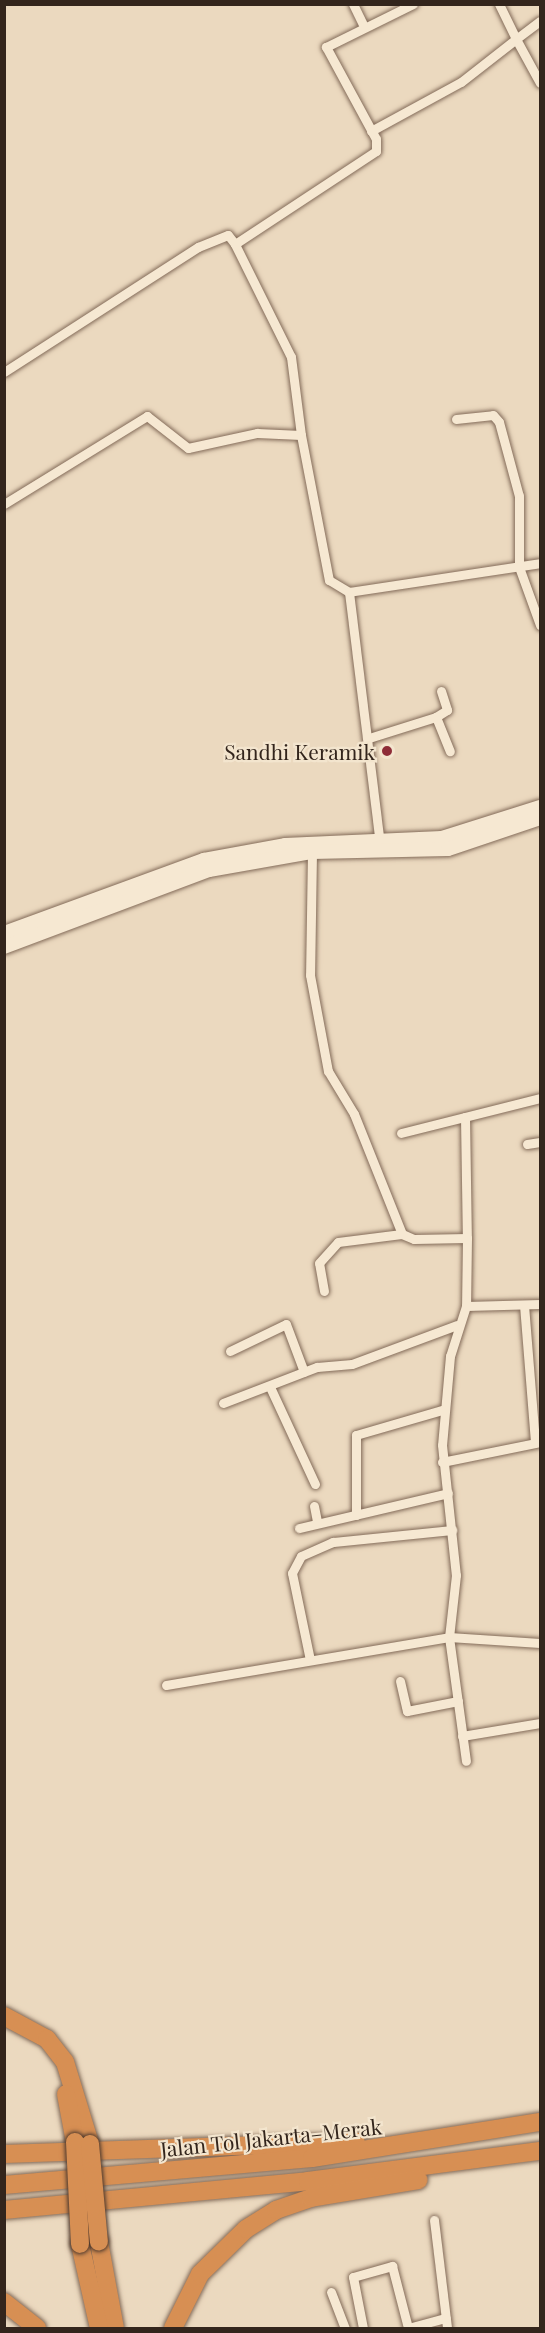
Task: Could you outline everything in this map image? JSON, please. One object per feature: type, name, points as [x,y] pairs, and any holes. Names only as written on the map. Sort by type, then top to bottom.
[{"type":"highway","points":[[4,2016],[47,2039],[65,2062],[83,2143],[89,2243],[99,2328]]},
{"type":"highway","points":[[4,2028],[39,2046],[55,2066],[83,2143]]},
{"type":"highway","name":"Jalan Tol Jakarta–Merak","points":[[4,2185],[312,2158],[540,2122]]},
{"type":"highway","points":[[4,2154],[432,2140]]},
{"type":"highway","points":[[4,2210],[308,2181],[540,2152]]},
{"type":"highway","points":[[173,2328],[200,2274],[246,2229],[276,2210],[540,2152]]},
{"type":"highway","points":[[89,2243],[114,2328]]},
{"type":"highway","points":[[4,2302],[37,2328]]},
{"type":"street","points":[[353,4],[364,27]]},
{"type":"street","points":[[236,244],[371,157],[377,144],[326,47],[413,4]]},
{"type":"street","points":[[499,4],[540,83]]},
{"type":"street","points":[[371,131],[461,82],[540,21]]},
{"type":"street","points":[[4,372],[198,248],[228,235],[236,244],[291,357],[301,435],[329,580],[349,592],[540,563]]},
{"type":"street","points":[[456,419],[493,415],[499,422],[519,496],[519,567],[540,625]]},
{"type":"street","points":[[4,504],[147,416],[188,447],[257,433],[301,435]]},
{"type":"street","points":[[349,592],[381,848]]},
{"type":"street","points":[[369,738],[436,717],[447,710],[441,691]]},
{"type":"street","points":[[436,717],[450,751]]},
{"type":"street","points":[[478,834],[540,807]]},
{"type":"street","points":[[4,947],[190,875],[312,852],[381,848],[478,834],[540,818]]},
{"type":"street","points":[[4,933],[204,860],[285,845],[381,848]]},
{"type":"street","points":[[312,852],[310,975],[323,1057],[354,1114],[402,1234]]},
{"type":"street","points":[[401,1132],[540,1098]]},
{"type":"street","points":[[465,1117],[466,1306],[457,1324],[442,1410],[442,1462],[448,1493],[456,1575],[449,1637],[466,1761]]},
{"type":"street","points":[[527,1144],[540,1142]]},
{"type":"street","points":[[324,1291],[319,1263],[338,1242],[402,1234],[414,1239],[467,1238]]},
{"type":"street","points":[[442,1462],[538,1442],[524,1305]]},
{"type":"street","points":[[466,1306],[540,1305]]},
{"type":"street","points":[[230,1351],[286,1324],[304,1372]]},
{"type":"street","points":[[223,1403],[270,1387],[304,1372],[352,1364],[457,1324]]},
{"type":"street","points":[[270,1387],[315,1484]]},
{"type":"street","points":[[356,1515],[356,1435],[442,1410]]},
{"type":"street","points":[[299,1528],[448,1493]]},
{"type":"street","points":[[314,1506],[317,1522]]},
{"type":"street","points":[[310,1660],[292,1573],[302,1556],[333,1542],[452,1530]]},
{"type":"street","points":[[166,1685],[449,1637],[540,1644]]},
{"type":"street","points":[[400,1681],[407,1711],[458,1701]]},
{"type":"street","points":[[462,1736],[540,1723]]},
{"type":"street","points":[[434,2220],[447,2328]]},
{"type":"street","points":[[363,2328],[353,2277],[393,2266],[408,2328],[446,2318]]},
{"type":"street","points":[[331,2292],[345,2328]]},
{"type":"place","name":"Sandhi Keramik","points":[[387,751]]}]
